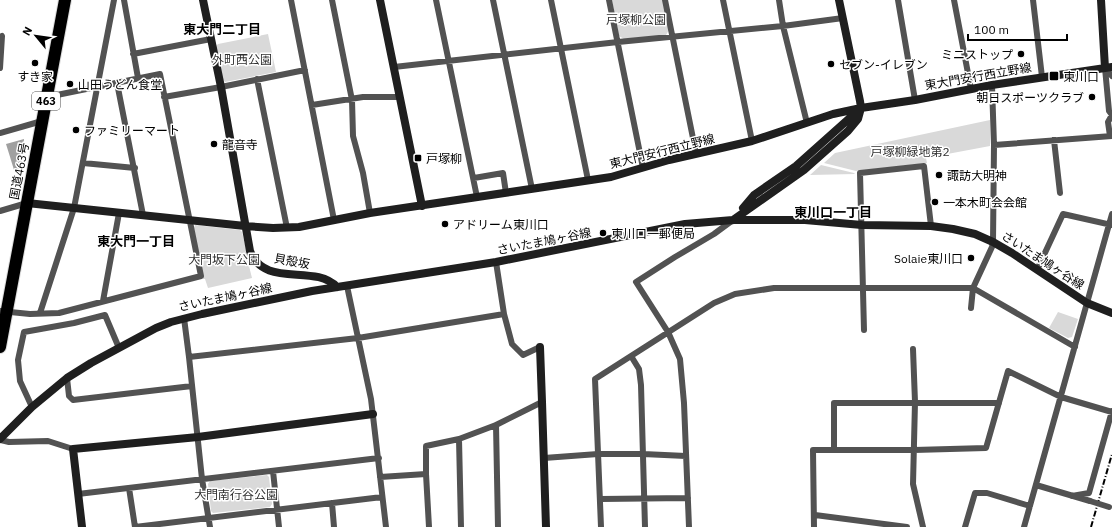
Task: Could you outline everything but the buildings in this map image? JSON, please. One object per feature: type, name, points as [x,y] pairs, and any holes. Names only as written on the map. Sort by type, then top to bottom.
[{"type":"highway","name":"国道463号","points":[[0,347],[3,311],[27,203],[65,0]]},
{"type":"main road","name":"貝殻坂","points":[[203,0],[221,87],[252,256],[257,263],[274,272],[328,280],[337,287]]},
{"type":"main road","points":[[380,0],[422,206]]},
{"type":"main road","points":[[733,220],[754,195],[796,166],[861,108],[839,0]]},
{"type":"main road","points":[[1101,0],[1109,68]]},
{"type":"main road","name":"東大門安行西立野線","points":[[27,203],[246,226],[287,228],[370,213],[611,177],[696,153],[752,141],[833,114],[992,85],[1109,68]]},
{"type":"main road","name":"さいたま鳩ヶ谷線","points":[[0,439],[32,407],[67,378],[156,328],[184,318],[337,287],[496,262],[685,224],[733,220],[805,220],[862,225],[931,226],[952,229],[975,234],[993,242],[1087,303],[1112,312]]},
{"type":"main road","points":[[540,347],[546,527]]},
{"type":"main road","points":[[82,527],[73,449],[198,437],[373,414]]},
{"type":"street","points":[[40,313],[74,208],[114,0]]},
{"type":"street","points":[[124,0],[138,78]]},
{"type":"street","points":[[291,0],[334,220]]},
{"type":"street","points":[[332,0],[352,100],[353,136],[364,173],[370,213]]},
{"type":"street","points":[[436,0],[477,197]]},
{"type":"street","points":[[493,0],[532,189]]},
{"type":"street","points":[[552,0],[588,180]]},
{"type":"street","points":[[609,0],[643,168]]},
{"type":"street","points":[[665,0],[696,153]]},
{"type":"street","points":[[723,0],[752,141]]},
{"type":"street","points":[[778,0],[807,123]]},
{"type":"street","points":[[898,0],[915,100]]},
{"type":"street","points":[[954,0],[971,89]]},
{"type":"street","points":[[1033,0],[1042,77]]},
{"type":"street","points":[[394,67],[618,42],[783,26],[843,18]]},
{"type":"street","points":[[0,37],[2,36],[0,68]]},
{"type":"street","points":[[133,54],[211,40]]},
{"type":"street","points":[[1109,68],[1112,76]]},
{"type":"street","points":[[994,145],[1111,136],[1108,122],[1112,115],[1109,112],[1109,68]]},
{"type":"street","points":[[164,97],[305,70]]},
{"type":"street","points":[[3,311],[30,314],[59,313],[201,276],[160,74],[47,97]]},
{"type":"street","points":[[257,79],[287,228]]},
{"type":"street","points":[[117,83],[135,168],[143,215]]},
{"type":"street","points":[[971,308],[973,288],[992,248],[993,242],[994,145],[992,85]]},
{"type":"street","points":[[312,105],[352,100],[363,97],[400,97]]},
{"type":"street","points":[[0,133],[42,121]]},
{"type":"street","points":[[1054,140],[1060,193]]},
{"type":"street","points":[[83,163],[135,168]]},
{"type":"street","points":[[864,330],[860,173],[924,166],[931,226]]},
{"type":"street","points":[[474,178],[503,173],[506,193]]},
{"type":"street","points":[[0,211],[27,203]]},
{"type":"street","points":[[103,301],[119,213]]},
{"type":"street","points":[[1037,270],[1063,214],[1111,225]]},
{"type":"street","points":[[1024,527],[1076,347],[1087,303],[1111,225],[1112,214]]},
{"type":"street","points":[[689,527],[684,403],[680,359],[668,332],[636,282],[714,234],[733,220]]},
{"type":"street","points":[[496,262],[504,314],[512,344],[523,356],[540,347]]},
{"type":"street","points":[[347,286],[371,399],[386,527]]},
{"type":"street","points":[[601,527],[595,379],[714,303],[735,294],[774,288],[973,288],[1076,347]]},
{"type":"street","points":[[189,357],[358,338],[504,314]]},
{"type":"street","points":[[32,407],[20,381],[18,360],[24,332],[74,323],[105,315],[119,348]]},
{"type":"street","points":[[184,318],[202,479],[210,527]]},
{"type":"street","points":[[912,349],[914,402],[913,484],[923,527]]},
{"type":"street","points":[[632,356],[639,369],[641,385],[645,527]]},
{"type":"street","points":[[814,527],[813,450],[986,448],[1008,371],[1061,397],[1112,411],[1089,493],[1072,496]]},
{"type":"street","points":[[67,378],[69,396],[73,400],[192,386]]},
{"type":"street","points":[[429,527],[426,446],[459,439],[496,425],[542,402]]},
{"type":"street","points":[[834,450],[834,403],[999,403]]},
{"type":"street","points":[[496,425],[498,527]]},
{"type":"street","points":[[0,439],[9,442],[48,441],[73,449]]},
{"type":"street","points":[[459,439],[461,527]]},
{"type":"street","points":[[544,458],[598,454],[686,456]]},
{"type":"street","points":[[78,494],[379,458]]},
{"type":"street","points":[[273,471],[279,527]]},
{"type":"street","points":[[380,477],[426,474]]},
{"type":"street","points":[[1036,485],[1110,507]]},
{"type":"street","points":[[129,488],[135,527],[382,497]]},
{"type":"street","points":[[965,527],[975,492],[987,493],[1030,506]]},
{"type":"street","points":[[601,499],[688,498]]},
{"type":"street","points":[[332,503],[334,527]]},
{"type":"street","points":[[815,515],[908,527]]},
{"type":"green space","name":"戸塚柳公園","points":[[612,0],[663,0],[669,30],[666,35],[624,39],[619,36]]},
{"type":"green space","name":"外町西公園","points":[[268,34],[276,72],[225,82],[223,80],[216,46],[218,44]]},
{"type":"green space","name":"戸塚柳緑地第2","points":[[990,120],[990,146],[926,158],[927,163],[856,171],[824,163],[835,153]]},
{"type":"green space","points":[[821,165],[854,173],[855,174],[810,175]]},
{"type":"green space","name":"大門坂下公園","points":[[195,225],[240,230],[242,232],[247,253],[253,264],[249,266],[252,278],[208,288],[205,279],[203,279],[194,228]]},
{"type":"green space","points":[[1058,312],[1078,319],[1072,337],[1068,338],[1049,328]]},
{"type":"green space","name":"大門南行谷公園","points":[[267,475],[269,477],[272,504],[270,507],[213,513],[211,511],[208,484],[210,481]]},
{"type":"shaded area","points":[[24,139],[21,172],[15,173],[6,144]]},
{"type":"railway","points":[[1091,527],[1112,454]]},
{"type":"place","name":"ミニストップ","points":[[1021,54]]},
{"type":"place","name":"すき家","points":[[35,63]]},
{"type":"place","name":"セブン-イレブン","points":[[831,64]]},
{"type":"place","name":"東川口","points":[[1054,76]]},
{"type":"place","name":"山田うどん食堂","points":[[70,84]]},
{"type":"place","name":"朝日スポーツクラブ","points":[[1092,97]]},
{"type":"place","name":"ファミリーマート","points":[[76,130]]},
{"type":"place","name":"龍音寺","points":[[214,144]]},
{"type":"place","name":"戸塚柳","points":[[418,158]]},
{"type":"place","name":"諏訪大明神","points":[[939,175]]},
{"type":"place","name":"一本木町会会館","points":[[935,202]]},
{"type":"place","name":"アドリーム東川口","points":[[445,224]]},
{"type":"place","name":"東川口一郵便局","points":[[603,233]]},
{"type":"place","name":"Solaie東川口","points":[[971,258]]},
{"type":"district","name":"東大門二丁目","points":[[222,29]]},
{"type":"district","name":"東川口一丁目","points":[[833,212]]},
{"type":"district","name":"東大門一丁目","points":[[136,241]]}]
